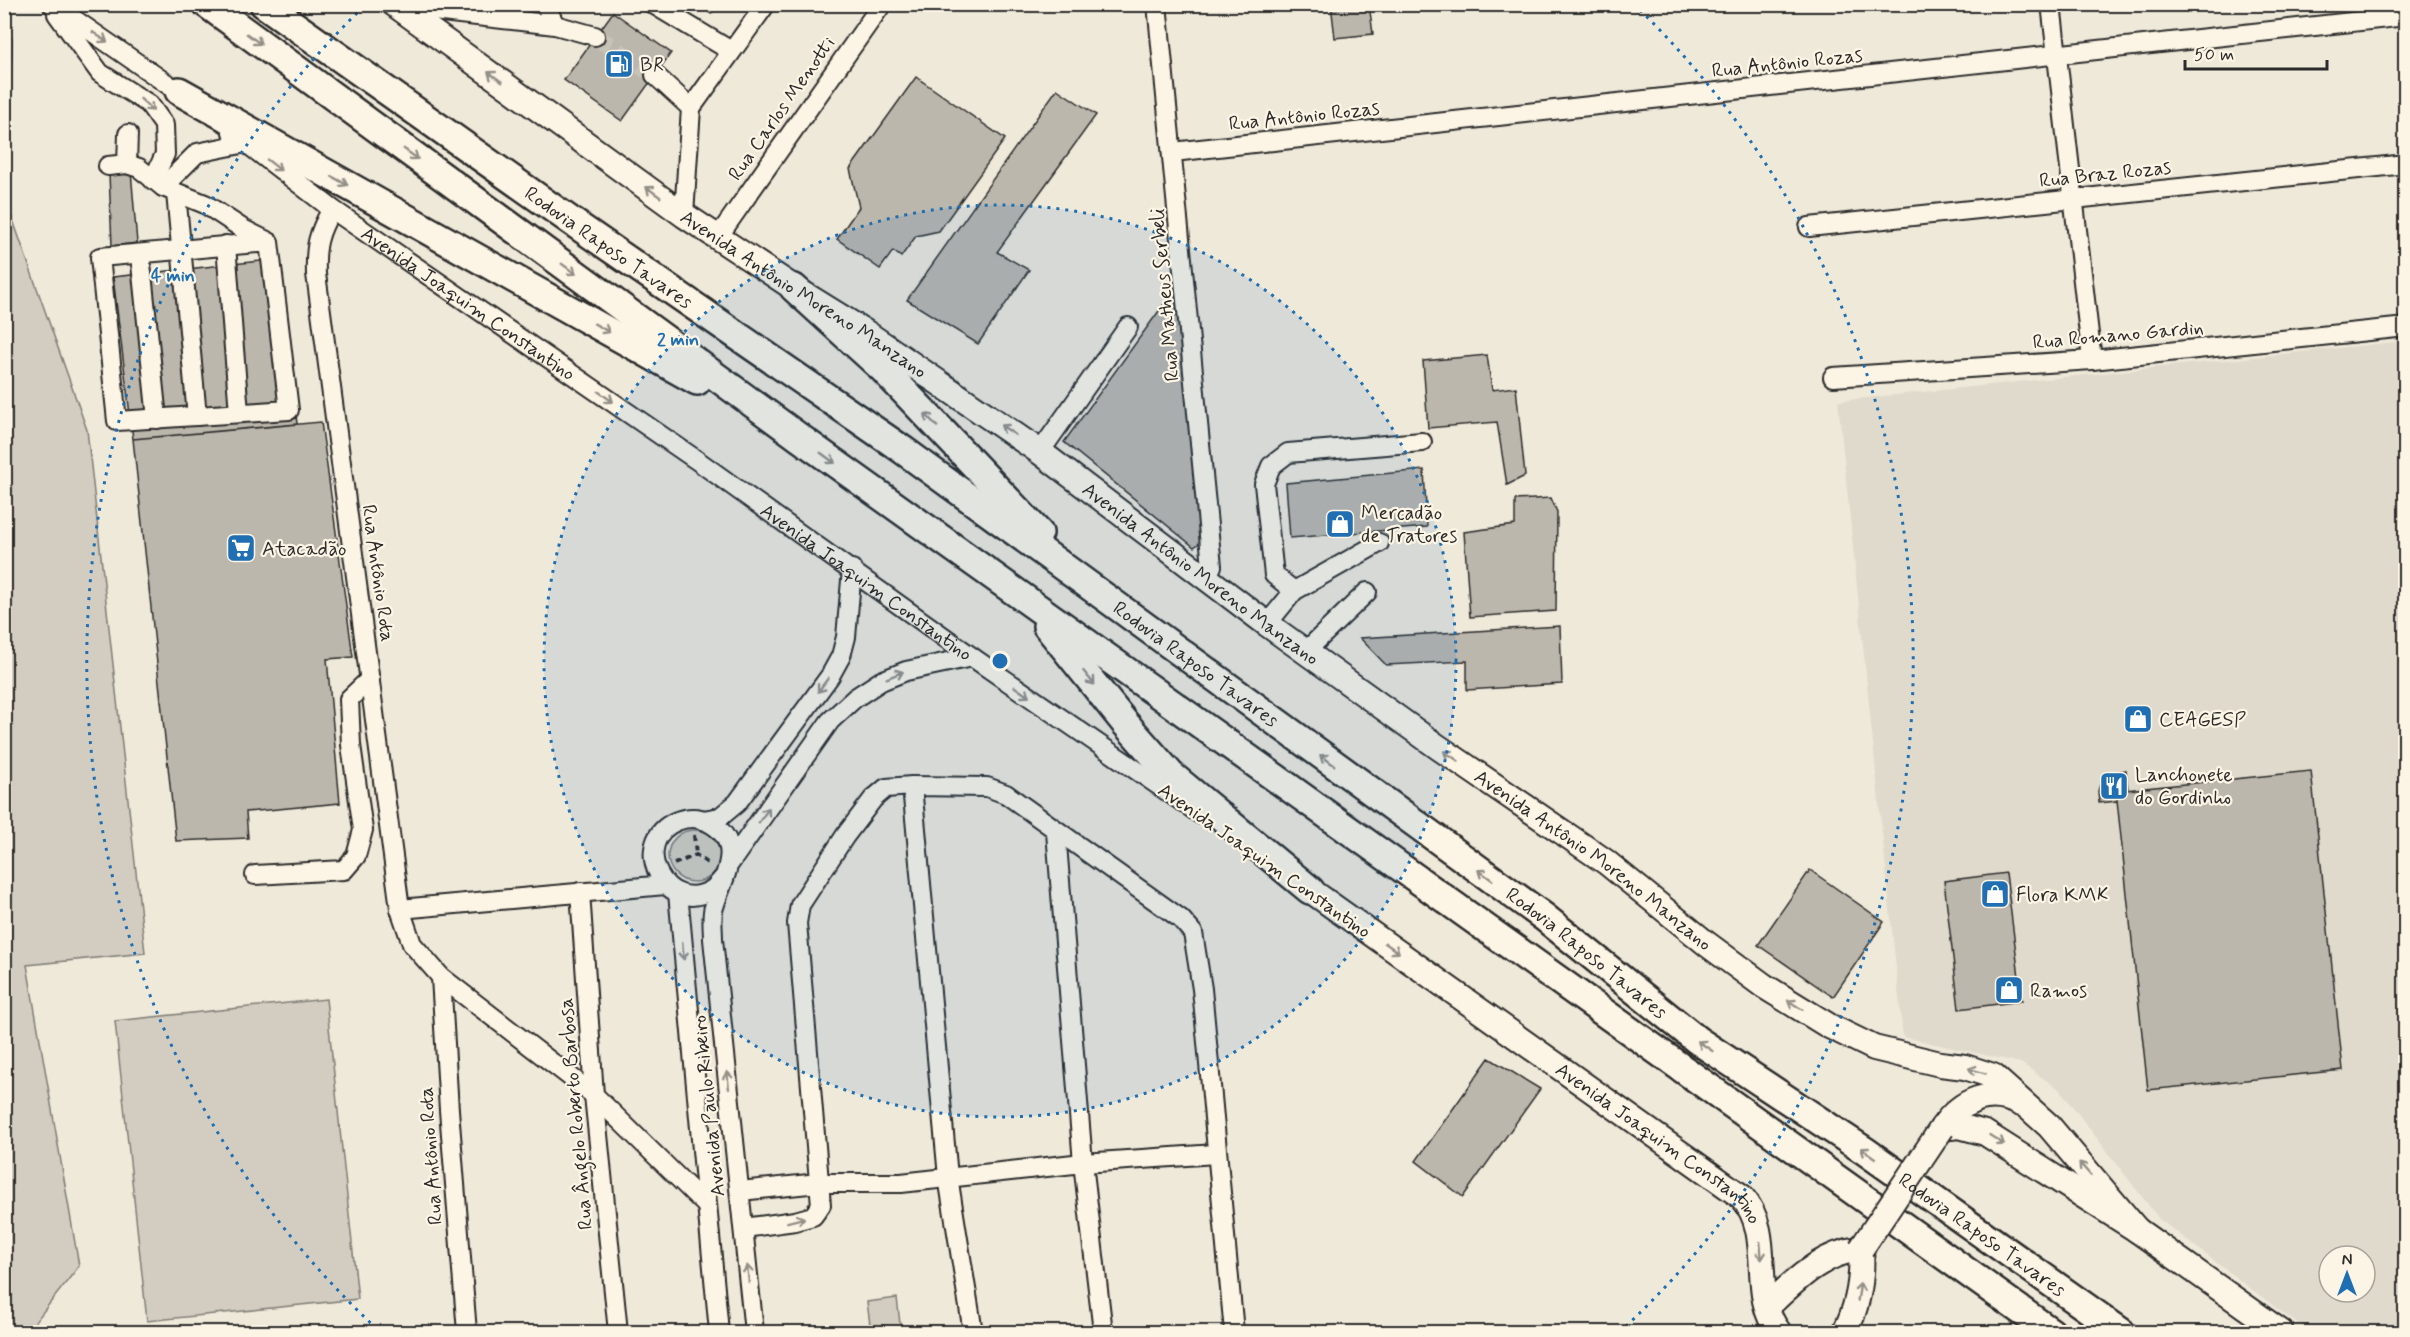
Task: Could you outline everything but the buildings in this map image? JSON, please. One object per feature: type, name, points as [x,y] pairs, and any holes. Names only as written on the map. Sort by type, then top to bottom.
[{"type":"highway","name":"Rodovia Raposo Tavares","points":[[207,4],[800,438],[2051,1332]]},
{"type":"highway","name":"Rodovia Raposo Tavares","points":[[264,4],[571,221],[903,450],[1544,917],[1697,1041],[1864,1151],[2121,1332]]},
{"type":"highway","points":[[179,92],[800,438]]},
{"type":"highway","points":[[794,288],[883,369],[1030,526],[1223,684]]},
{"type":"highway","points":[[1026,600],[1125,723],[1171,775],[1310,890]]},
{"type":"main road","name":"Avenida Antônio Moreno Manzano","points":[[396,6],[684,215],[865,332],[1040,452],[1267,624],[1438,747],[1606,862],[1707,944],[1764,986],[1829,1026],[1874,1048],[1972,1069],[1993,1076],[2049,1126],[2137,1230]]},
{"type":"main road","name":"Avenida Joaquim Constantino","points":[[1310,890],[1742,1197],[1749,1204],[1758,1222],[1773,1325]]},
{"type":"main road","name":"Avenida Antônio Moreno Manzano","points":[[1942,1128],[1956,1111],[1986,1097],[2008,1097],[2023,1105]]},
{"type":"main road","name":"Avenida Antônio Moreno Manzano","points":[[1942,1128],[1959,1126],[1985,1133],[2137,1230],[2281,1332]]},
{"type":"main road","points":[[1845,1332],[1857,1300],[1862,1268],[1861,1249],[1942,1128]]},
{"type":"main road","points":[[1773,1325],[1797,1277],[1812,1267],[1849,1250],[1861,1249]]},
{"type":"street","name":"Avenida Joaquim Constantino","points":[[51,4],[179,92],[332,209],[852,569],[972,657],[1310,890]]},
{"type":"street","points":[[51,4],[100,73],[149,104],[164,125],[164,187],[181,251],[197,416]]},
{"type":"street","points":[[545,4],[555,25]]},
{"type":"street","points":[[653,4],[731,51]]},
{"type":"street","points":[[684,215],[691,108],[766,4]]},
{"type":"street","name":"Rua Carlos Menotti","points":[[718,237],[882,4]]},
{"type":"street","name":"Rua Matheus Serbeli","points":[[1157,4],[1212,566],[1206,579]]},
{"type":"street","points":[[2051,4],[2092,360]]},
{"type":"street","points":[[396,6],[555,25],[595,36]]},
{"type":"street","name":"Rua Antônio Rozas","points":[[1173,152],[2406,16]]},
{"type":"street","points":[[655,75],[691,108]]},
{"type":"street","points":[[127,164],[128,134]]},
{"type":"street","points":[[164,187],[197,153],[246,143]]},
{"type":"street","points":[[108,166],[127,164],[139,168],[164,187],[205,204],[268,242]]},
{"type":"street","name":"Rua Braz Rozas","points":[[1809,227],[2406,164]]},
{"type":"street","name":"Rua Antônio Rota","points":[[332,209],[321,228],[315,248],[316,274],[400,909],[412,944],[441,977],[467,1332]]},
{"type":"street","points":[[268,242],[289,410],[117,421],[100,257],[268,242]]},
{"type":"street","points":[[226,245],[239,413]]},
{"type":"street","points":[[140,254],[157,419]]},
{"type":"street","points":[[1040,452],[1128,327]]},
{"type":"street","name":"Rua Romano Gardin","points":[[1833,377],[2092,360],[2406,327]]},
{"type":"street","points":[[1294,591],[1274,575],[1264,484],[1271,466],[1288,453],[1422,442]]},
{"type":"street","points":[[1267,624],[1294,591],[1379,543]]},
{"type":"street","points":[[703,820],[720,817],[736,803],[830,676],[841,656],[846,637],[852,569]]},
{"type":"street","points":[[1306,651],[1367,592]]},
{"type":"street","name":"Avenida Paulo Ribeiro","points":[[754,1332],[713,939],[713,909],[728,869],[830,721],[855,698],[881,681],[906,671],[972,657]]},
{"type":"street","points":[[255,875],[344,870],[356,856],[363,830],[351,745],[349,699],[370,679]]},
{"type":"street","points":[[744,1228],[795,1221],[813,1215],[821,1205],[797,912],[845,836],[879,792],[892,786],[997,790],[1181,920],[1193,933],[1202,989],[1233,1332]]},
{"type":"street","points":[[912,786],[948,1177],[973,1332]]},
{"type":"street","points":[[400,909],[666,883],[696,895],[713,889],[728,869],[730,849],[725,836],[715,826],[703,820],[692,818],[677,821],[664,829],[656,842],[653,857],[666,883],[706,1206],[719,1332]]},
{"type":"street","points":[[1056,832],[1083,1163],[1103,1332]]},
{"type":"street","name":"Rua Ângelo Roberto Barbosa","points":[[580,892],[594,1095],[618,1332]]},
{"type":"street","points":[[441,977],[594,1095],[706,1206]]},
{"type":"street","points":[[740,1191],[819,1183],[900,1183],[1083,1163],[1216,1154]]},
{"type":"path","points":[[666,883],[696,855],[728,869]]},
{"type":"shaded area","points":[[5,31],[12,39],[8,206],[87,430],[145,953],[27,965],[79,1266],[35,1322],[32,1332],[4,1332]]},
{"type":"shaded area","name":"CEAGESP","points":[[2405,341],[2405,1332],[2308,1332],[2159,1219],[2059,1089],[2021,1063],[1903,1037],[1838,401]]},
{"type":"shaded area","points":[[694,830],[704,832],[712,838],[718,846],[720,856],[718,866],[712,874],[704,880],[694,882],[684,880],[676,874],[670,866],[668,856],[670,846],[676,838],[684,832]]},
{"type":"shaded area","points":[[326,999],[358,1299],[147,1321],[115,1021]]},
{"type":"shaded area","points":[[897,1298],[901,1332],[871,1332],[867,1302]]},
{"type":"tunnel","points":[[595,36],[655,75]]},
{"type":"place","name":"BR","points":[[619,64]]},
{"type":"place","name":"Mercadão de Tratores","points":[[1340,524]]},
{"type":"place","name":"Atacadão","points":[[241,548]]},
{"type":"place","name":"CEAGESP","points":[[2138,719]]},
{"type":"place","name":"Lanchonete do Gordinho","points":[[2114,786]]},
{"type":"place","name":"Flora KMK","points":[[1995,894]]},
{"type":"place","name":"Ramos","points":[[2009,990]]}]
